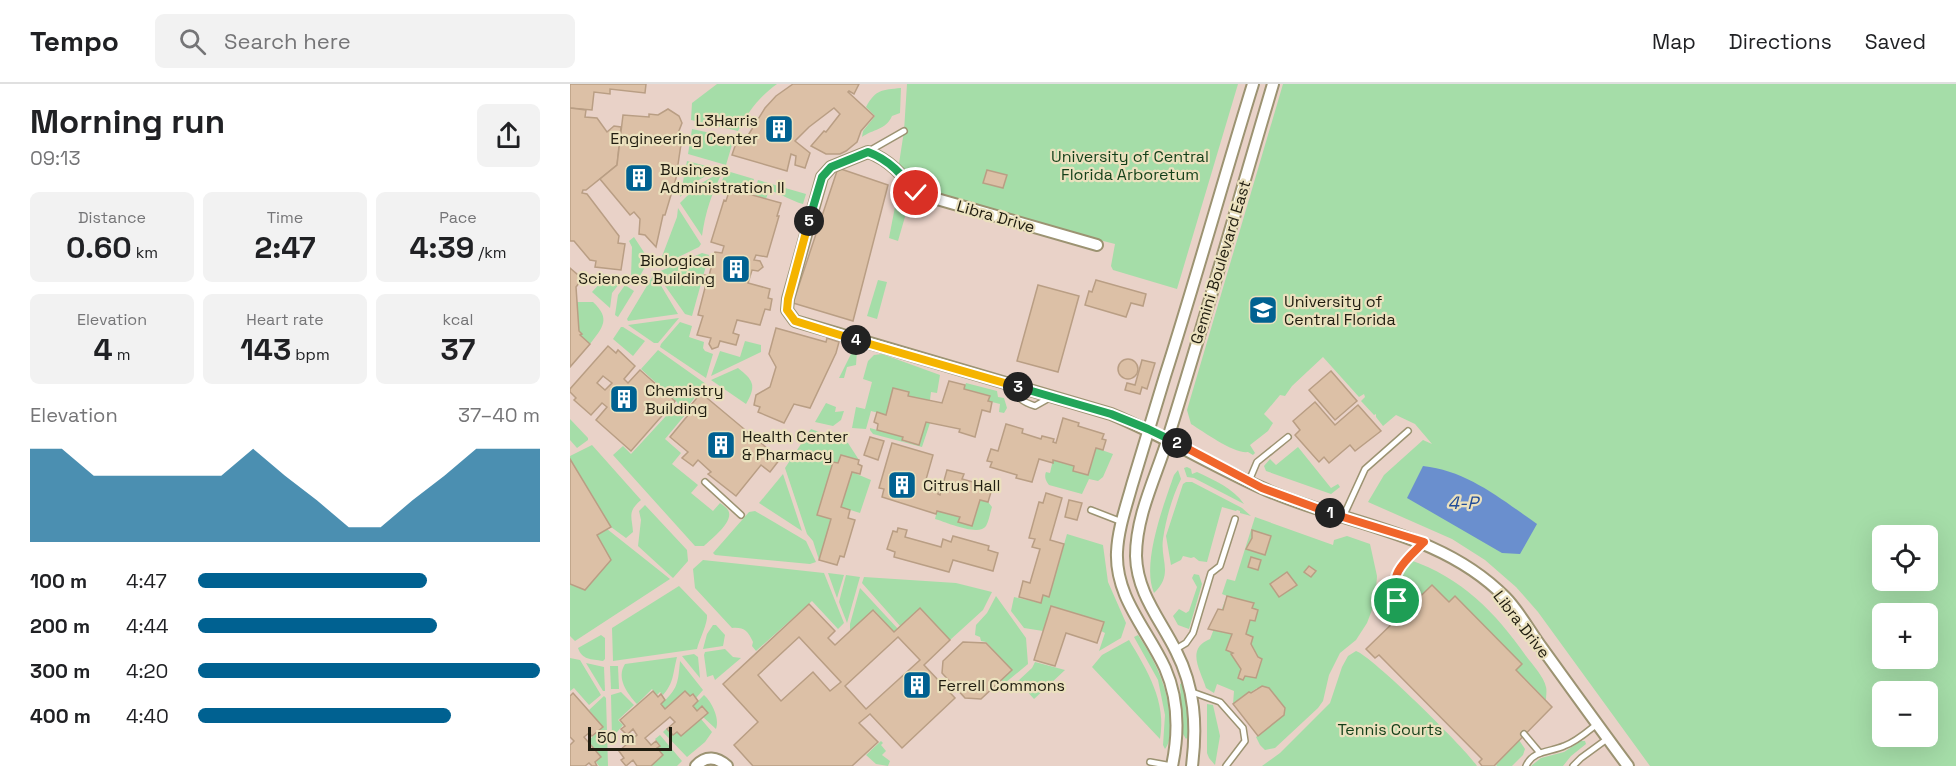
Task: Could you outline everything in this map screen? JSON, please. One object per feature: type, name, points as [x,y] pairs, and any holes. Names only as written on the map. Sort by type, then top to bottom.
[{"type":"street","name":"Gemini Boulevard East","points":[[1172,766],[1178,728],[1171,686],[1159,657],[1124,593],[1117,554],[1122,522],[1148,429],[1189,301],[1253,84]]},
{"type":"street","name":"Gemini Boulevard East","points":[[1192,766],[1195,726],[1192,692],[1176,649],[1144,595],[1138,578],[1136,558],[1140,519],[1168,439],[1273,84]]},
{"type":"street","name":"Libra Drive","points":[[1097,245],[916,193],[898,170],[881,157],[868,152],[831,167],[822,177],[788,299],[787,310],[795,321],[1111,414],[1148,429],[1249,481],[1312,508],[1424,542],[1473,571],[1505,597],[1628,766]]},
{"type":"street","points":[[1159,657],[1176,649]]},
{"type":"street","points":[[696,766],[713,758],[727,766]]},
{"type":"lane","points":[[868,152],[904,131]]},
{"type":"lane","points":[[1343,517],[1365,469],[1408,431]]},
{"type":"lane","points":[[1249,481],[1257,462],[1288,437]]},
{"type":"lane","points":[[705,482],[741,515]]},
{"type":"lane","points":[[1091,510],[1122,522]]},
{"type":"lane","points":[[1176,649],[1186,643],[1193,633],[1211,573],[1220,566],[1235,519]]},
{"type":"lane","points":[[1407,610],[1397,601],[1393,590],[1396,575],[1401,564],[1424,542]]},
{"type":"lane","points":[[1192,692],[1220,702],[1243,728],[1245,741],[1226,766]]},
{"type":"lane","points":[[1526,766],[1540,753],[1564,747],[1597,724]]},
{"type":"lane","points":[[1524,734],[1540,753]]},
{"type":"lane","points":[[1574,766],[1607,738]]},
{"type":"lane","points":[[1150,762],[1172,766]]},
{"type":"shaded area","name":"University of Central Florida","points":[[570,84],[1956,84],[1956,766],[570,766]]},
{"type":"green space","points":[[717,84],[777,84],[754,105],[738,131],[691,120],[692,103]]},
{"type":"green space","name":"University of Central Florida Arboretum","points":[[907,84],[1238,84],[1177,289],[1113,270],[1111,266],[1115,244],[916,193],[898,170],[904,131]]},
{"type":"green space","points":[[1283,84],[1956,84],[1956,766],[1650,766],[1538,612],[1516,587],[1485,560],[1452,539],[1368,502],[1384,475],[1423,440],[1432,444],[1415,424],[1396,415],[1383,426],[1376,414],[1374,415],[1361,401],[1365,397],[1364,394],[1359,397],[1323,357],[1292,386],[1285,396],[1280,395],[1264,414],[1273,423],[1268,431],[1250,445],[1255,453],[1253,455],[1227,446],[1191,424],[1187,410]]},
{"type":"green space","points":[[901,88],[900,113],[892,116],[883,127],[862,137],[863,131],[875,116],[866,107],[873,97],[884,90]]},
{"type":"green space","points":[[692,129],[734,138],[726,165],[688,154]]},
{"type":"green space","points":[[687,161],[718,169],[697,181],[680,197]]},
{"type":"green space","points":[[723,171],[710,203],[702,236],[680,203],[698,185]]},
{"type":"green space","points":[[727,171],[754,179],[750,194],[719,186]]},
{"type":"green space","points":[[758,180],[806,194],[803,204],[769,190],[766,199],[756,196],[754,193]]},
{"type":"green space","points":[[899,186],[911,196],[898,241],[889,238]]},
{"type":"green space","points":[[678,208],[701,244],[658,267],[677,217]]},
{"type":"green space","points":[[634,237],[649,260],[637,281],[631,277],[632,247],[629,241]]},
{"type":"green space","points":[[702,253],[709,255],[692,316],[685,314],[656,273]]},
{"type":"green space","points":[[602,273],[619,284],[612,293],[610,308],[592,292],[601,282]]},
{"type":"green space","points":[[654,274],[678,314],[628,321],[627,319]]},
{"type":"green space","points":[[878,280],[887,282],[877,319],[867,316]]},
{"type":"green space","points":[[625,285],[634,291],[618,317],[615,315],[618,295]]},
{"type":"green space","points":[[577,302],[593,302],[602,313],[603,323],[590,344],[580,335],[582,334],[579,331]]},
{"type":"green space","points":[[679,318],[658,343],[654,343],[628,325]]},
{"type":"green space","points":[[680,322],[692,326],[689,337],[704,342],[705,351],[713,354],[706,378],[660,347]]},
{"type":"green space","points":[[621,327],[645,341],[633,356],[613,339]]},
{"type":"green space","points":[[745,341],[761,345],[761,352],[711,376],[720,351],[740,357]]},
{"type":"green space","points":[[658,350],[706,384],[688,406],[690,409],[665,439],[681,453],[672,464],[698,485],[691,493],[713,511],[720,503],[728,510],[728,519],[725,524],[704,546],[695,546],[613,455],[623,446],[631,454],[678,403],[641,369]]},
{"type":"green space","points":[[853,350],[857,351],[856,365],[847,367],[844,378],[839,378]]},
{"type":"green space","points":[[882,354],[940,375],[937,393],[931,392],[930,400],[927,401],[908,396],[893,388],[886,415],[871,411],[866,429],[852,428],[856,407],[865,409],[872,382],[863,379],[868,361],[874,355]]},
{"type":"green space","points":[[738,368],[752,383],[752,392],[746,404],[711,380]]},
{"type":"green space","points":[[966,383],[997,391],[998,397],[1004,398],[1007,408],[1004,413],[999,412],[1000,404],[988,401],[990,396],[964,389]]},
{"type":"green space","points":[[826,403],[836,407],[835,412],[844,411],[841,420],[833,426],[815,422]]},
{"type":"green space","points":[[570,419],[588,438],[577,448],[570,440]]},
{"type":"green space","points":[[926,422],[930,423],[922,447],[873,434],[870,430],[870,428],[903,437],[902,441],[919,445]]},
{"type":"green space","points":[[811,429],[848,443],[859,460],[833,462],[817,515],[831,519],[819,560],[813,541],[807,534],[785,468]]},
{"type":"green space","points":[[592,445],[641,500],[632,511],[633,532],[626,538],[611,527],[570,459],[570,456]]},
{"type":"green space","points":[[1298,447],[1331,488],[1338,484],[1340,487],[1331,494],[1266,471],[1264,466],[1270,459],[1276,465]]},
{"type":"green space","points":[[1096,448],[1113,454],[1103,477],[1098,481],[1089,479],[1082,494],[1049,485],[1045,474],[1050,473],[1053,460],[1074,466],[1073,471],[1088,475]]},
{"type":"green space","points":[[1184,468],[1191,469],[1192,474],[1197,472],[1223,485],[1244,504],[1194,478],[1187,477]]},
{"type":"green space","points":[[1178,470],[1181,479],[1170,508],[1163,539],[1165,573],[1160,586],[1154,593],[1150,566],[1155,534],[1174,475]]},
{"type":"green space","points":[[852,472],[871,480],[860,513],[841,507]]},
{"type":"green space","points":[[783,474],[802,531],[759,503]]},
{"type":"green space","points":[[1192,482],[1242,508],[1251,516],[1222,507],[1207,562],[1183,556],[1181,560],[1171,565],[1166,536],[1183,484]]},
{"type":"green space","points":[[980,500],[988,502],[992,507],[987,524],[982,529],[970,529],[935,519],[937,511],[960,517],[959,522]]},
{"type":"green space","points":[[645,505],[687,550],[688,561],[673,578],[638,546],[641,520],[639,511]]},
{"type":"green space","points":[[755,511],[806,541],[816,562],[810,564],[715,555],[713,553],[749,512]]},
{"type":"green space","points":[[1255,517],[1333,545],[1334,540],[1347,536],[1370,544],[1377,576],[1375,602],[1367,623],[1356,640],[1340,653],[1329,675],[1323,701],[1275,748],[1265,750],[1256,737],[1284,715],[1257,688],[1233,704],[1234,691],[1217,684],[1214,693],[1206,688],[1198,668],[1196,654],[1202,643],[1210,639],[1227,596],[1222,594],[1227,579],[1235,581]]},
{"type":"green space","points":[[607,529],[670,579],[575,641],[570,636],[570,584],[585,590],[611,560],[597,535]]},
{"type":"green space","points":[[1067,534],[1103,545],[1108,582],[1126,623],[1121,638],[1099,651],[1105,633],[1101,631],[1103,622],[1051,606],[1043,631],[1024,628],[1011,611],[1014,597],[1041,603],[1043,595],[1049,596]]},
{"type":"green space","points":[[703,560],[824,573],[844,623],[838,629],[812,601],[756,651],[747,632],[740,628],[732,628],[695,588],[693,569]]},
{"type":"green space","points":[[1410,560],[1445,576],[1490,611],[1540,675],[1546,687],[1546,700],[1516,670],[1522,664],[1455,597],[1449,602],[1413,603],[1401,582],[1403,572]]},
{"type":"green space","points":[[828,573],[844,575],[837,598]]},
{"type":"green space","points":[[1194,574],[1199,575],[1202,584],[1189,629],[1178,625],[1173,616],[1179,609],[1186,613],[1189,611],[1197,587],[1192,578]]},
{"type":"green space","points":[[846,575],[860,577],[847,623],[839,602]]},
{"type":"green space","points":[[864,577],[956,583],[992,592],[983,610],[950,640],[920,608],[901,627],[862,583]]},
{"type":"green space","points":[[679,586],[707,615],[697,649],[613,661],[612,628]]},
{"type":"green space","points":[[860,588],[898,629],[894,632],[874,610],[850,632]]},
{"type":"green space","points":[[996,596],[1026,638],[1028,664],[1005,683],[1001,680],[1012,670],[986,642],[981,641],[980,637],[975,635],[976,625],[987,613]]},
{"type":"green space","points":[[713,625],[716,625],[725,635],[723,646],[703,649],[707,634]]},
{"type":"green space","points":[[601,635],[605,638],[605,659],[603,661],[591,659],[582,655],[578,648]]},
{"type":"green space","points":[[1138,635],[1156,666],[1167,698],[1170,733],[1165,749],[1163,745],[1165,715],[1158,680],[1134,637]]},
{"type":"green space","points":[[1129,640],[1149,675],[1158,699],[1161,712],[1160,739],[1092,667],[1102,655]]},
{"type":"green space","points":[[725,649],[733,657],[741,658],[715,680],[713,675],[707,677],[705,652]]},
{"type":"green space","name":"Tennis Courts","points":[[1356,651],[1380,669],[1419,705],[1457,742],[1477,766],[1262,766],[1280,753],[1330,703],[1342,667],[1348,656]]},
{"type":"green space","points":[[694,654],[698,657],[700,678],[682,656]]},
{"type":"green space","points":[[677,657],[667,691],[663,695],[660,692],[657,695],[652,689],[637,704],[626,690],[622,680],[625,664]]},
{"type":"green space","points":[[570,658],[580,660],[601,695],[589,705],[574,688],[570,691]]},
{"type":"green space","points":[[680,661],[703,690],[696,698],[685,691],[665,709],[661,704],[676,685]]},
{"type":"green space","points":[[1035,662],[1065,670],[1034,699],[1018,681]]},
{"type":"green space","points":[[586,663],[604,667],[605,691],[603,691]]},
{"type":"green space","points":[[610,666],[618,666],[619,689],[611,689]]},
{"type":"green space","points":[[1182,683],[1189,713],[1186,739],[1183,734],[1180,684]]},
{"type":"green space","points":[[621,692],[634,705],[618,720],[623,725],[612,738],[611,695]]},
{"type":"green space","points":[[704,695],[714,711],[717,720],[716,729],[703,717],[708,713],[703,707],[697,711],[693,706]]},
{"type":"green space","points":[[604,696],[606,698],[608,766],[599,766],[596,762],[601,756],[588,741],[603,727],[589,710]]},
{"type":"green space","points":[[1207,704],[1213,705],[1220,736],[1215,765],[1207,753]]},
{"type":"green space","points":[[701,719],[712,732],[705,742],[687,757],[663,732],[667,728],[673,735],[677,732],[681,736]]},
{"type":"green space","points":[[660,735],[682,761],[677,766],[651,766],[663,755],[657,748],[660,745],[655,739]]},
{"type":"green space","points":[[1519,740],[1525,749],[1523,755],[1512,766],[1497,766],[1496,765]]},
{"type":"green space","points":[[881,741],[886,751],[882,755],[890,761],[888,766],[876,764],[866,755]]},
{"type":"green space","points":[[1581,741],[1585,741],[1586,744],[1563,766],[1531,766],[1541,758],[1564,752]]},
{"type":"water","name":"4-P","points":[[1423,466],[1469,480],[1537,524],[1520,554],[1502,553],[1407,498]]},
{"type":"building","points":[[570,84],[646,84],[645,93],[610,89],[610,94],[594,92],[592,110],[570,108]]},
{"type":"building","name":"L3Harris Engineering Center","points":[[793,84],[859,84],[854,94],[848,92],[874,116],[861,131],[857,142],[846,151],[840,154],[826,154],[811,146],[840,114],[834,108],[795,141],[810,153],[805,168],[795,165],[796,156],[791,154],[787,171],[732,155],[739,134],[747,137],[765,108],[776,96]]},
{"type":"building","points":[[570,108],[586,110],[585,117],[597,118],[607,132],[614,126],[621,127],[617,165],[582,193],[587,194],[619,236],[618,243],[625,244],[621,270],[595,267],[596,261],[590,260],[574,241],[570,241]]},
{"type":"building","name":"Business Administration II","points":[[668,109],[679,116],[682,123],[677,136],[682,137],[676,178],[665,215],[663,215],[656,247],[645,235],[639,234],[640,219],[634,212],[630,215],[600,179],[617,165],[623,115],[649,117],[649,114],[658,115]]},
{"type":"building","points":[[838,168],[888,185],[853,321],[793,303]]},
{"type":"building","points":[[987,170],[1007,175],[1003,188],[983,183]]},
{"type":"building","name":"Biological Sciences Building","points":[[730,189],[781,203],[767,257],[756,255],[754,260],[760,261],[763,267],[758,271],[752,270],[748,283],[770,289],[768,298],[772,299],[770,310],[765,309],[760,325],[737,320],[733,333],[739,335],[736,345],[720,341],[718,347],[712,349],[709,344],[711,338],[697,335],[703,316],[698,315],[706,284],[702,283],[704,275],[709,276],[715,252],[722,253],[724,246],[711,242],[724,200],[726,201]]},
{"type":"building","points":[[570,268],[578,275],[579,283],[576,287],[579,331],[582,334],[580,335],[590,344],[570,367]]},
{"type":"building","points":[[1096,280],[1146,294],[1143,306],[1131,303],[1126,317],[1085,305],[1089,291],[1092,292]]},
{"type":"building","points":[[1038,285],[1079,296],[1058,372],[1017,361]]},
{"type":"building","points":[[776,328],[826,342],[827,338],[839,342],[810,408],[794,404],[784,423],[758,412],[760,407],[754,405],[756,395],[770,387],[776,367],[769,354]]},
{"type":"building","name":"Chemistry Building","points":[[608,346],[616,353],[618,350],[635,366],[624,379],[628,383],[640,370],[675,401],[631,451],[596,420],[607,407],[602,403],[591,415],[574,400],[576,398],[570,389]],"holes":[[[603,376],[612,383],[605,390],[597,383]]]},
{"type":"building","points":[[1128,359],[1135,362],[1138,369],[1135,376],[1128,379],[1121,376],[1118,369],[1121,362]]},
{"type":"building","points":[[1142,360],[1155,363],[1147,389],[1142,387],[1140,394],[1125,390],[1127,383],[1135,385]]},
{"type":"building","points":[[1331,371],[1357,401],[1335,420],[1309,390]]},
{"type":"building","points":[[949,381],[965,385],[964,389],[990,396],[988,401],[992,402],[990,412],[982,410],[975,437],[959,432],[960,429],[926,422],[919,445],[902,440],[903,437],[877,430],[878,424],[874,422],[877,412],[886,415],[893,388],[909,392],[908,396],[942,403]]},
{"type":"building","name":"Health Center & Pharmacy","points":[[701,393],[780,459],[770,472],[761,465],[736,496],[708,474],[711,472],[698,460],[693,466],[682,458],[688,452],[670,437],[694,408],[691,405]]},
{"type":"building","points":[[1315,402],[1335,425],[1358,405],[1381,431],[1355,451],[1350,445],[1329,463],[1324,457],[1319,462],[1295,435],[1300,430],[1293,421]]},
{"type":"building","points":[[1063,418],[1079,423],[1078,426],[1104,434],[1102,439],[1106,440],[1103,450],[1096,448],[1088,475],[1073,471],[1074,466],[1053,460],[1053,463],[1039,459],[1032,482],[990,467],[992,462],[987,461],[991,449],[998,451],[1006,424],[1023,429],[1022,433],[1041,439],[1042,436],[1054,439],[1053,442],[1056,443]]},
{"type":"building","points":[[870,437],[884,441],[878,460],[864,455]]},
{"type":"building","name":"Citrus Hall","points":[[892,443],[933,455],[923,490],[938,492],[940,495],[947,470],[964,474],[962,479],[988,486],[987,491],[991,492],[988,502],[980,500],[972,526],[958,522],[960,517],[937,511],[936,514],[882,497],[884,489],[879,488]]},
{"type":"building","points":[[841,455],[859,460],[858,464],[862,466],[860,474],[852,472],[841,507],[850,510],[848,518],[855,520],[844,557],[840,556],[837,565],[819,560],[831,519],[817,515],[833,462],[838,463]]},
{"type":"building","points":[[570,459],[611,527],[597,535],[611,560],[585,590],[570,584]]},
{"type":"building","points":[[1046,493],[1062,498],[1050,540],[1064,544],[1049,597],[1043,595],[1041,603],[1019,597],[1023,581],[1030,583],[1040,549],[1032,547],[1035,539],[1029,538],[1039,502],[1043,503]]},
{"type":"building","points":[[1069,500],[1082,503],[1077,520],[1065,517]]},
{"type":"building","points":[[898,528],[907,530],[905,537],[941,547],[943,539],[951,542],[953,536],[989,546],[988,550],[998,553],[993,571],[953,560],[949,572],[894,557],[895,552],[887,549],[893,531],[897,532]]},
{"type":"building","points":[[1252,530],[1271,536],[1265,555],[1246,549],[1252,538]]},
{"type":"building","points":[[1251,557],[1261,560],[1258,570],[1248,567]]},
{"type":"building","points":[[1309,566],[1316,571],[1311,577],[1304,572]]},
{"type":"building","points":[[1287,572],[1297,585],[1279,597],[1270,584]]},
{"type":"building","points":[[1432,585],[1449,602],[1455,596],[1522,664],[1516,670],[1552,707],[1494,766],[1482,766],[1479,762],[1482,759],[1379,655],[1375,658],[1366,649]]},
{"type":"building","points":[[1227,596],[1254,603],[1252,608],[1258,610],[1255,621],[1250,620],[1246,634],[1253,637],[1251,644],[1258,657],[1262,659],[1256,678],[1245,676],[1243,680],[1238,678],[1241,669],[1231,654],[1233,653],[1226,650],[1232,634],[1208,629],[1218,609],[1223,610]]},
{"type":"building","name":"Ferrell Commons","points":[[809,604],[835,631],[828,638],[835,645],[873,610],[894,632],[920,608],[950,640],[924,665],[955,698],[902,748],[870,714],[859,723],[878,742],[852,766],[753,766],[734,745],[758,722],[723,684]],"holes":[[[799,637],[841,682],[830,691],[813,672],[781,701],[758,675]],[[898,637],[920,660],[866,709],[845,686]]]},
{"type":"building","points":[[1051,606],[1104,622],[1097,643],[1066,633],[1055,666],[1034,660]]},
{"type":"building","points":[[963,642],[986,643],[1012,670],[981,699],[965,698],[942,673],[943,661]]},
{"type":"building","points":[[1262,686],[1269,688],[1285,708],[1284,715],[1258,736],[1233,704]]},
{"type":"building","points":[[653,691],[658,697],[661,694],[665,700],[661,704],[665,709],[685,691],[690,696],[693,694],[698,701],[693,706],[697,711],[702,706],[708,713],[681,736],[677,732],[673,735],[667,729],[675,722],[670,717],[645,738],[651,745],[656,741],[660,746],[657,748],[663,755],[651,766],[637,766],[633,760],[626,766],[621,760],[624,758],[619,751],[637,735],[633,729],[627,735],[621,729],[625,726],[620,720]]},
{"type":"building","points":[[573,693],[603,727],[592,736],[589,733],[584,737],[601,757],[595,762],[597,766],[589,763],[585,766],[570,766],[570,745],[574,741],[570,737],[570,696]]},
{"type":"place","name":"L3Harris Engineering Center","points":[[779,129]]},
{"type":"place","name":"Business Administration II","points":[[639,178]]},
{"type":"place","name":"Biological Sciences Building","points":[[736,269]]},
{"type":"place","name":"University of Central Florida","points":[[1263,310]]},
{"type":"place","name":"Chemistry Building","points":[[624,399]]},
{"type":"place","name":"Health Center & Pharmacy","points":[[721,445]]},
{"type":"place","name":"Citrus Hall","points":[[902,485]]},
{"type":"place","name":"Ferrell Commons","points":[[917,685]]},
{"type":"route","points":[[916,193],[898,170],[881,157],[868,152],[831,167],[822,177],[788,299],[787,310],[795,321],[1111,414],[1148,429],[1262,488],[1312,508],[1424,542],[1401,564],[1393,590],[1397,601]]}]
